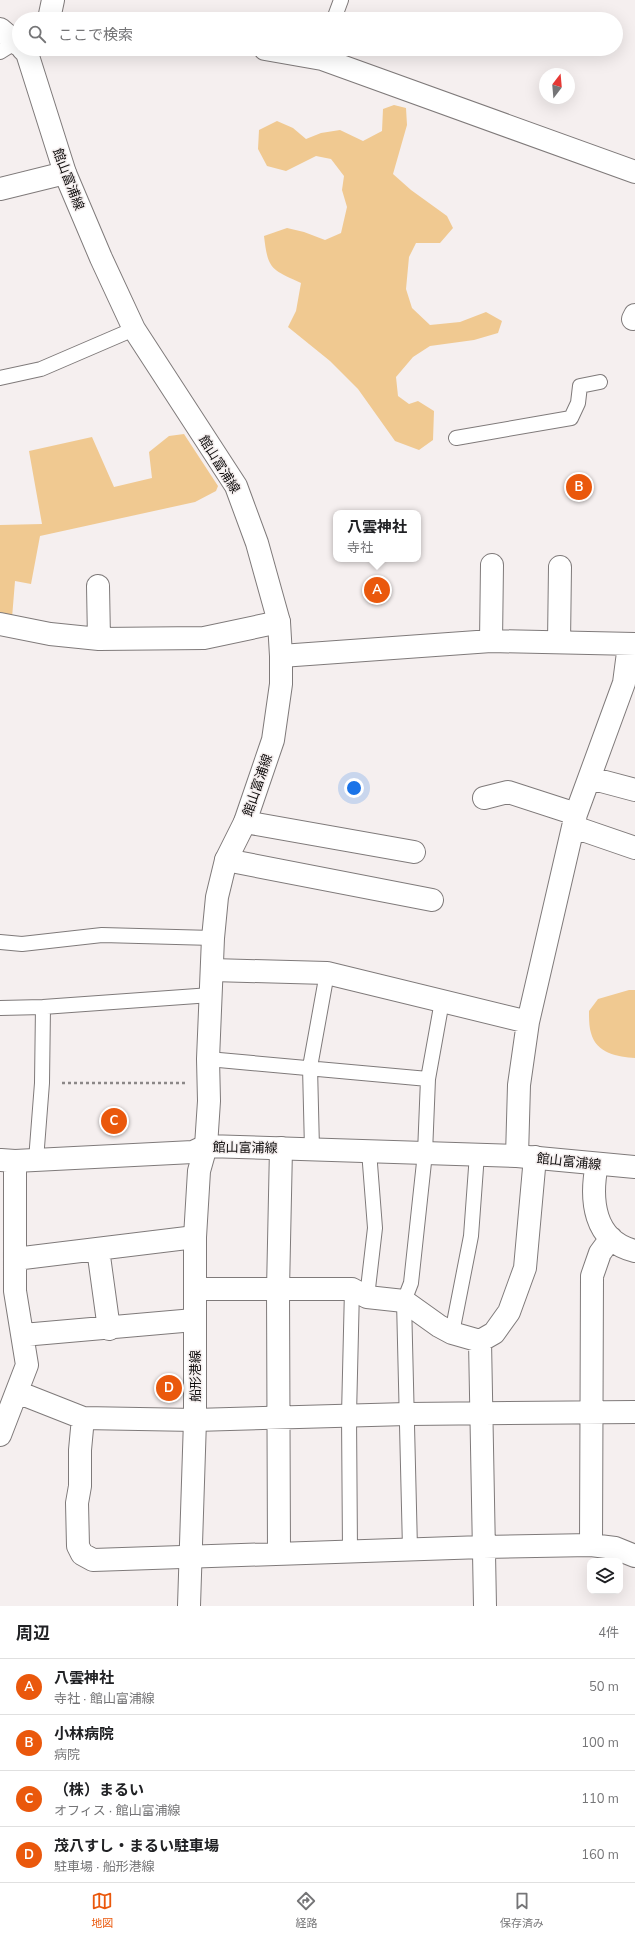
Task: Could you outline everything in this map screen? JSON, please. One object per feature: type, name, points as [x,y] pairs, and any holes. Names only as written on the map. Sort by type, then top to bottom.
[{"type":"street","points":[[50,12],[53,0]]},
{"type":"street","name":"館山富浦線","points":[[21,56],[65,174],[101,258],[134,329],[236,486],[257,543],[279,622],[281,684],[273,740],[245,822],[226,860],[218,896],[213,938],[208,1059],[209,1102],[206,1146],[476,1154],[635,1167]]},
{"type":"street","points":[[328,56],[635,172]]},
{"type":"street","points":[[0,189],[65,174]]},
{"type":"street","points":[[491,641],[492,565]]},
{"type":"street","points":[[559,642],[560,567]]},
{"type":"street","points":[[98,586],[99,639]]},
{"type":"street","points":[[0,624],[50,634],[99,639],[204,638],[279,622]]},
{"type":"street","points":[[196,1289],[359,1293],[404,1301],[439,1326],[452,1333],[480,1341],[494,1333],[510,1312],[525,1268],[526,1157],[519,1085],[528,1022],[575,820],[624,683],[632,645],[491,641],[281,656]]},
{"type":"street","points":[[590,778],[635,790]]},
{"type":"street","points":[[484,798],[508,792],[575,820],[635,848]]},
{"type":"street","points":[[245,822],[414,852]]},
{"type":"street","points":[[226,860],[432,900]]},
{"type":"street","points":[[212,970],[327,972],[528,1022]]},
{"type":"street","points":[[0,1435],[9,1397],[28,1365],[23,1335],[7,1290],[15,1259],[7,1160],[36,1160],[193,1152],[206,1146]]},
{"type":"street","name":"船形港線","points":[[189,1606],[195,1420],[195,1237],[199,1171],[206,1146]]},
{"type":"street","points":[[279,1554],[278,1290],[281,1148]]},
{"type":"street","points":[[596,1164],[594,1180],[594,1206],[598,1222],[611,1238],[625,1249],[635,1251]]},
{"type":"street","points":[[15,1259],[195,1237]]},
{"type":"street","points":[[591,1545],[592,1276],[600,1253],[611,1238]]},
{"type":"street","points":[[98,1249],[109,1329]]},
{"type":"street","points":[[23,1335],[109,1329],[194,1320]]},
{"type":"street","points":[[480,1341],[485,1606]]},
{"type":"street","points":[[9,1397],[83,1418],[195,1420],[279,1416],[481,1412],[635,1412]]},
{"type":"street","points":[[83,1418],[80,1450],[80,1486],[76,1503],[78,1546],[82,1554],[93,1560],[410,1549],[591,1545],[615,1548],[635,1556]]},
{"type":"lane","points":[[337,12],[341,0]]},
{"type":"lane","points":[[0,378],[41,369],[134,329]]},
{"type":"lane","points":[[456,438],[571,418],[578,403],[580,386],[600,382]]},
{"type":"lane","points":[[0,942],[22,944],[102,935],[213,938]]},
{"type":"lane","points":[[312,1149],[310,1067],[327,972]]},
{"type":"lane","points":[[0,1008],[43,1008],[211,995]]},
{"type":"lane","points":[[410,1549],[404,1301],[411,1283],[425,1153],[428,1079],[442,1000]]},
{"type":"lane","points":[[36,1160],[42,1083],[43,1008]]},
{"type":"lane","points":[[208,1059],[310,1067],[428,1079]]},
{"type":"lane","points":[[350,1551],[349,1415],[359,1293],[375,1228],[369,1151]]},
{"type":"lane","points":[[452,1333],[471,1236],[476,1154]]},
{"type":"path","points":[[42,1083],[209,1083]]},
{"type":"shaded area","points":[[394,105],[406,108],[407,125],[393,174],[411,190],[447,216],[453,228],[440,243],[416,243],[409,257],[406,289],[412,308],[430,325],[460,322],[486,312],[502,321],[498,333],[474,340],[430,346],[413,357],[396,377],[398,396],[409,404],[418,401],[434,411],[433,440],[419,450],[395,441],[358,389],[330,361],[288,327],[296,311],[301,283],[283,275],[273,267],[267,256],[264,236],[287,228],[304,232],[325,240],[341,233],[347,207],[342,190],[344,176],[331,159],[316,156],[286,171],[267,166],[258,149],[259,130],[277,121],[293,128],[306,139],[321,133],[340,130],[363,141],[382,131],[383,109]]},
{"type":"shaded area","points":[[184,434],[218,486],[216,491],[195,502],[40,536],[31,584],[15,581],[12,618],[0,617],[0,525],[42,524],[29,451],[92,437],[114,487],[152,478],[149,452],[169,436]]},
{"type":"shaded area","points":[[629,990],[635,990],[635,1058],[608,1053],[594,1040],[589,1025],[589,1011],[598,999]]},
{"type":"place","name":"小林病院","points":[[579,487]]},
{"type":"place","name":"八雲神社","points":[[377,590]]},
{"type":"place","name":"（株）まるい","points":[[114,1121]]},
{"type":"place","name":"茂八すし・まるい駐車場","points":[[169,1388]]}]
